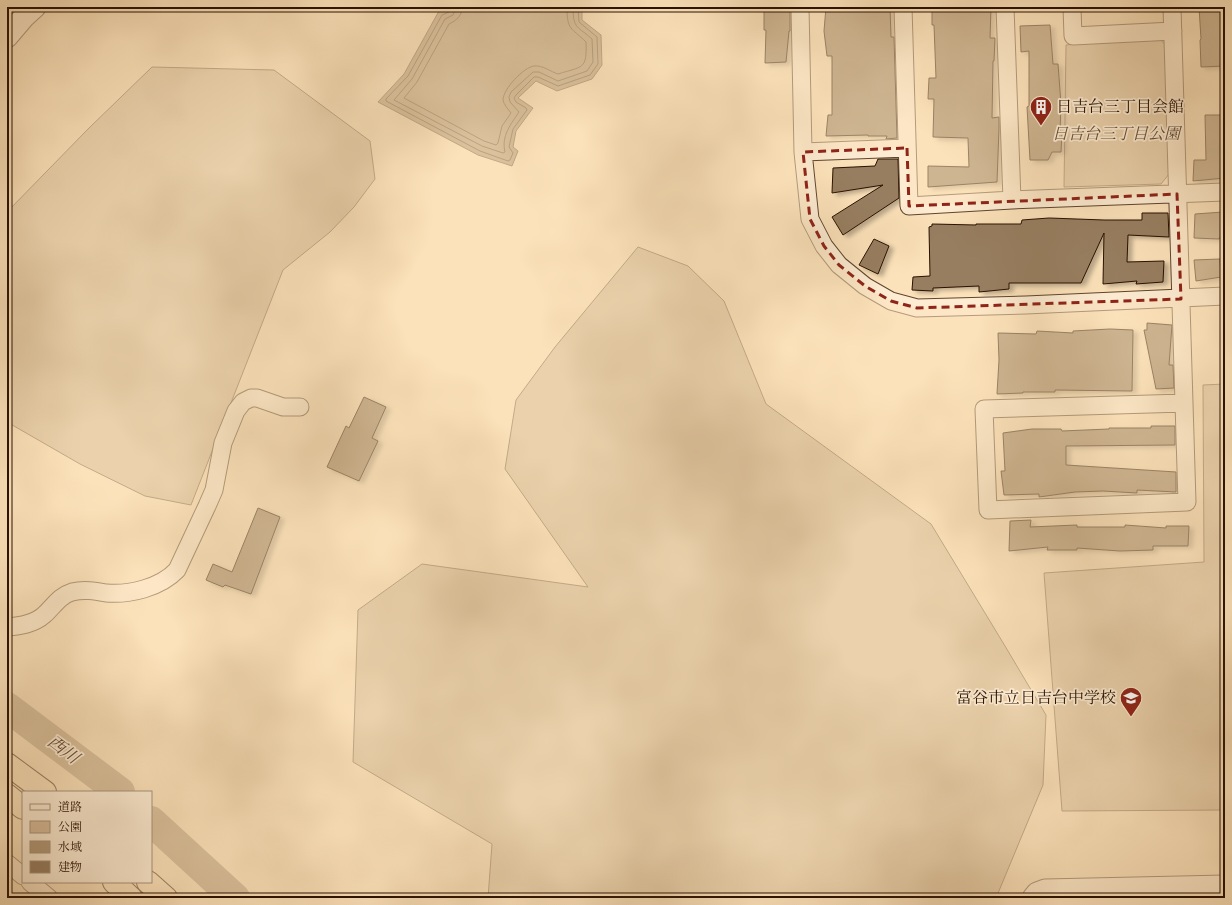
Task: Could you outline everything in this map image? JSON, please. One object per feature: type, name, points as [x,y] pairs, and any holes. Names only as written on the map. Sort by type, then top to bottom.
[{"type":"highway","points":[[7,764],[44,791]]},
{"type":"highway","points":[[7,795],[22,807]]},
{"type":"highway","points":[[115,883],[131,898]]},
{"type":"highway","points":[[149,883],[166,898]]},
{"type":"street","points":[[7,37],[24,17],[35,7]]},
{"type":"street","points":[[800,7],[803,152],[810,219],[824,246],[839,265],[865,286],[891,301],[917,308],[1181,299],[1225,296]]},
{"type":"street","points":[[903,7],[909,206],[1012,200],[1225,192]]},
{"type":"street","points":[[1005,7],[1012,200]]},
{"type":"street","points":[[1072,7],[1073,36],[1173,31]]},
{"type":"street","points":[[1172,7],[1177,194],[1181,299],[1187,502],[988,510],[984,410],[1184,403]]},
{"type":"street","points":[[803,152],[907,148]]},
{"type":"street","points":[[7,627],[19,626],[34,622],[64,595],[87,590],[120,594],[138,591],[172,575],[177,570],[214,490],[223,443],[236,411],[244,402],[251,398],[257,398],[283,407],[300,407]]},
{"type":"street","points":[[7,863],[22,875]]},
{"type":"street","points":[[31,883],[49,898]]},
{"type":"street","points":[[1033,898],[1037,893],[1045,890],[1225,886]]},
{"type":"highlighted area","points":[[907,148],[909,206],[1177,194],[1181,299],[917,308],[891,301],[865,286],[839,265],[824,246],[810,219],[803,152]]},
{"type":"green space","name":"日吉台三丁目公園","points":[[1157,37],[1166,45],[1169,174],[1161,184],[1064,187],[1066,45]]},
{"type":"green space","points":[[152,67],[274,70],[370,141],[375,179],[354,207],[330,232],[283,270],[191,505],[145,496],[80,464],[7,422],[7,212],[88,129]]},
{"type":"green space","points":[[638,247],[688,266],[724,301],[766,404],[931,524],[1046,715],[1043,785],[996,898],[488,898],[492,844],[353,762],[358,610],[422,564],[588,587],[505,469],[516,400],[555,347]]},
{"type":"green space","name":"富谷市立日吉台中学校","points":[[1225,384],[1225,810],[1062,811],[1044,573],[1204,562],[1203,385]]},
{"type":"water","points":[[452,7],[582,7],[582,20],[601,35],[602,65],[592,79],[557,91],[536,81],[518,98],[533,108],[516,131],[513,147],[518,151],[512,166],[478,155],[378,102],[404,74],[439,11]]},
{"type":"building","points":[[764,7],[790,7],[790,31],[786,62],[765,63],[766,30],[764,30]]},
{"type":"building","points":[[826,7],[890,7],[891,37],[894,37],[897,138],[886,139],[887,136],[868,135],[826,136],[828,115],[832,115],[832,56],[827,56],[824,31]]},
{"type":"building","points":[[932,7],[991,7],[990,38],[995,38],[992,118],[999,117],[997,182],[928,187],[928,166],[969,167],[968,138],[933,137],[934,99],[928,99],[929,78],[936,78]]},
{"type":"building","points":[[1199,7],[1225,7],[1225,66],[1201,67]]},
{"type":"building","points":[[1050,25],[1053,64],[1058,64],[1061,104],[1060,132],[1062,132],[1061,152],[1052,152],[1048,160],[1030,160],[1027,107],[1029,106],[1029,51],[1021,52],[1020,26]]},
{"type":"building","points":[[1205,115],[1225,115],[1225,178],[1193,181],[1194,160],[1206,160]]},
{"type":"building","points":[[878,159],[898,159],[899,198],[843,235],[832,217],[883,185],[832,193],[833,168],[875,166]]},
{"type":"building","points":[[1223,212],[1224,237],[1219,239],[1194,238],[1195,214]]},
{"type":"building","points":[[1142,213],[1168,213],[1169,237],[1128,235],[1127,262],[1164,261],[1163,282],[1136,284],[1137,281],[1103,284],[1104,233],[1081,283],[1009,283],[1009,289],[979,292],[979,286],[933,288],[933,291],[912,290],[913,277],[930,276],[929,227],[932,226],[932,224],[1021,224],[1022,220],[1049,218],[1142,220]]},
{"type":"building","points":[[874,239],[889,246],[878,274],[859,265]]},
{"type":"building","points":[[1220,259],[1221,277],[1196,281],[1194,260]]},
{"type":"building","points":[[1147,323],[1172,325],[1169,365],[1173,365],[1174,388],[1156,389],[1144,330],[1147,330]]},
{"type":"building","points":[[1110,329],[1133,330],[1132,391],[1055,390],[1055,392],[997,394],[999,360],[998,333],[1036,334],[1037,331],[1073,333],[1073,331]]},
{"type":"building","points":[[364,397],[386,407],[372,438],[378,441],[359,481],[327,467],[346,426],[349,428]]},
{"type":"building","points":[[1151,426],[1175,426],[1175,445],[1066,446],[1066,465],[1176,472],[1176,492],[1137,490],[1137,493],[1103,491],[1075,492],[1039,497],[1039,494],[1004,495],[1001,471],[1005,471],[1003,433],[1032,429],[1061,429],[1062,431],[1109,428],[1151,428]]},
{"type":"building","points":[[258,508],[280,517],[251,594],[225,585],[223,587],[206,580],[213,564],[232,572]]},
{"type":"building","points":[[1031,520],[1030,527],[1077,525],[1077,527],[1125,527],[1125,525],[1166,528],[1166,526],[1189,526],[1188,546],[1153,546],[1153,550],[1120,551],[1077,548],[1077,550],[1047,550],[1048,547],[1009,551],[1010,521]]},
{"type":"waterway","name":"西川","points":[[7,707],[119,791]]},
{"type":"waterway","name":"西川","points":[[152,822],[235,898]]},
{"type":"place","name":"日吉台三丁目会館","points":[[1041,126]]},
{"type":"place","name":"富谷市立日吉台中学校","points":[[1131,718]]}]
